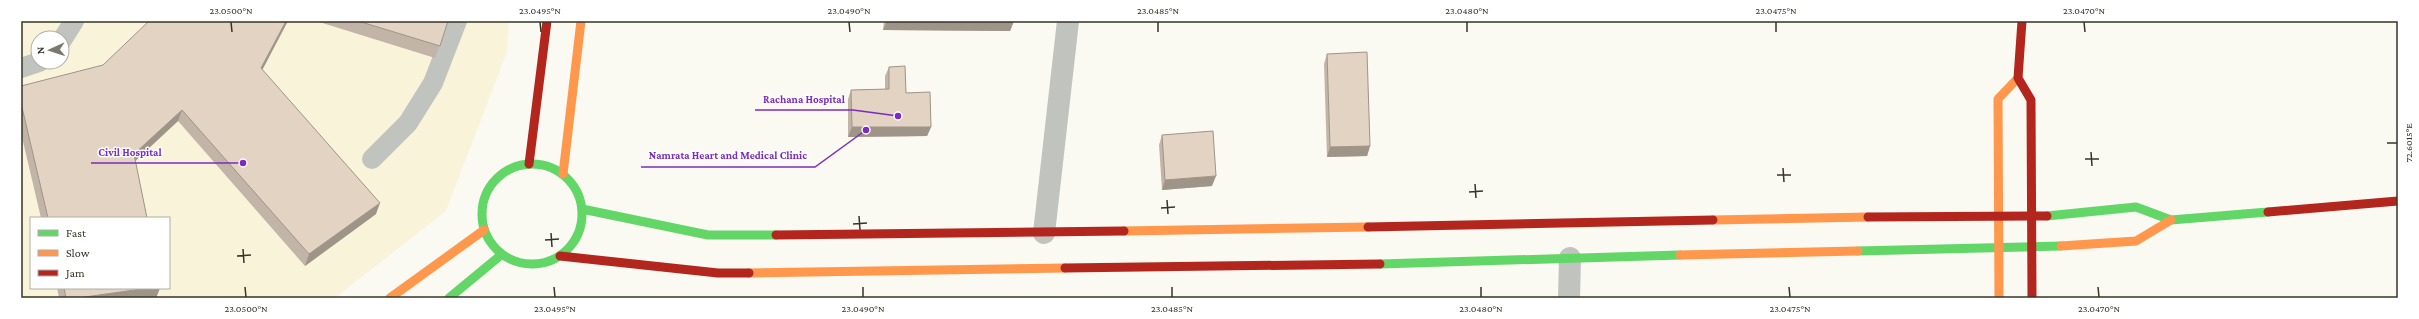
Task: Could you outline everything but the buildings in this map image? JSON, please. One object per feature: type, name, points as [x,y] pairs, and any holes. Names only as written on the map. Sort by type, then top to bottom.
[{"type":"main road","points":[[529,164],[548,21]]},
{"type":"main road","points":[[563,174],[581,21]]},
{"type":"main road","points":[[2022,21],[2018,78],[2031,100],[2032,298]]},
{"type":"main road","points":[[1999,298],[1998,99],[2018,78]]},
{"type":"main road","points":[[529,164],[553,168],[563,174],[579,196],[582,209],[582,223],[570,247],[560,256],[547,263],[531,265],[515,263],[501,255],[491,244],[484,230],[481,215],[483,200],[490,186],[501,174],[514,167],[529,164]]},
{"type":"main road","points":[[582,209],[708,235],[1044,233],[1854,217],[1998,218],[2031,217],[2136,207],[2171,220],[2398,201]]},
{"type":"main road","points":[[560,256],[718,273],[1332,265],[1999,247],[2031,248],[2136,241],[2171,220]]},
{"type":"main road","points":[[390,298],[484,230]]},
{"type":"main road","points":[[449,298],[501,255]]},
{"type":"street","points":[[1044,233],[1068,21]]},
{"type":"street","points":[[1569,298],[1570,258]]},
{"type":"lane","points":[[68,30],[74,21]]},
{"type":"lane","points":[[372,159],[408,122],[434,83],[457,21]]},
{"type":"shaded area","points":[[21,21],[509,21],[507,52],[446,211],[335,298],[21,298]]},
{"type":"traffic: fast","points":[[532,164],[551,168],[568,178],[578,195],[582,214],[578,233],[568,250],[551,260],[532,264],[513,260],[496,250],[486,233],[482,214],[486,195],[496,178],[513,168],[532,164]]},
{"type":"traffic: fast","points":[[2047,216],[2136,207],[2171,220],[2268,212]]},
{"type":"traffic: fast","points":[[582,209],[708,235],[776,235]]},
{"type":"traffic: fast","points":[[1858,251],[2061,246]]},
{"type":"traffic: fast","points":[[449,298],[501,255]]},
{"type":"traffic: fast","points":[[1380,264],[1680,255]]},
{"type":"traffic: slow","points":[[563,174],[581,21]]},
{"type":"traffic: slow","points":[[1999,298],[1998,99],[2018,78]]},
{"type":"traffic: slow","points":[[1713,220],[1868,217]]},
{"type":"traffic: slow","points":[[2061,246],[2136,241],[2171,220]]},
{"type":"traffic: slow","points":[[1124,231],[1368,227]]},
{"type":"traffic: slow","points":[[390,298],[484,230]]},
{"type":"traffic: slow","points":[[1680,255],[1858,251]]},
{"type":"traffic: slow","points":[[749,273],[1065,268]]},
{"type":"traffic: jam","points":[[529,164],[547,21]]},
{"type":"traffic: jam","points":[[2022,21],[2018,78],[2031,100],[2032,298]]},
{"type":"traffic: jam","points":[[2268,212],[2398,201]]},
{"type":"traffic: jam","points":[[1868,217],[2047,216]]},
{"type":"traffic: jam","points":[[1368,227],[1713,220]]},
{"type":"traffic: jam","points":[[776,235],[1124,231]]},
{"type":"traffic: jam","points":[[560,256],[718,273],[749,273]]},
{"type":"traffic: jam","points":[[1065,268],[1380,264]]},
{"type":"place","name":"Rachana Hospital","points":[[898,116]]},
{"type":"place","name":"Namrata Heart and Medical Clinic","points":[[866,130]]},
{"type":"place","name":"Civil Hospital","points":[[243,163]]}]
